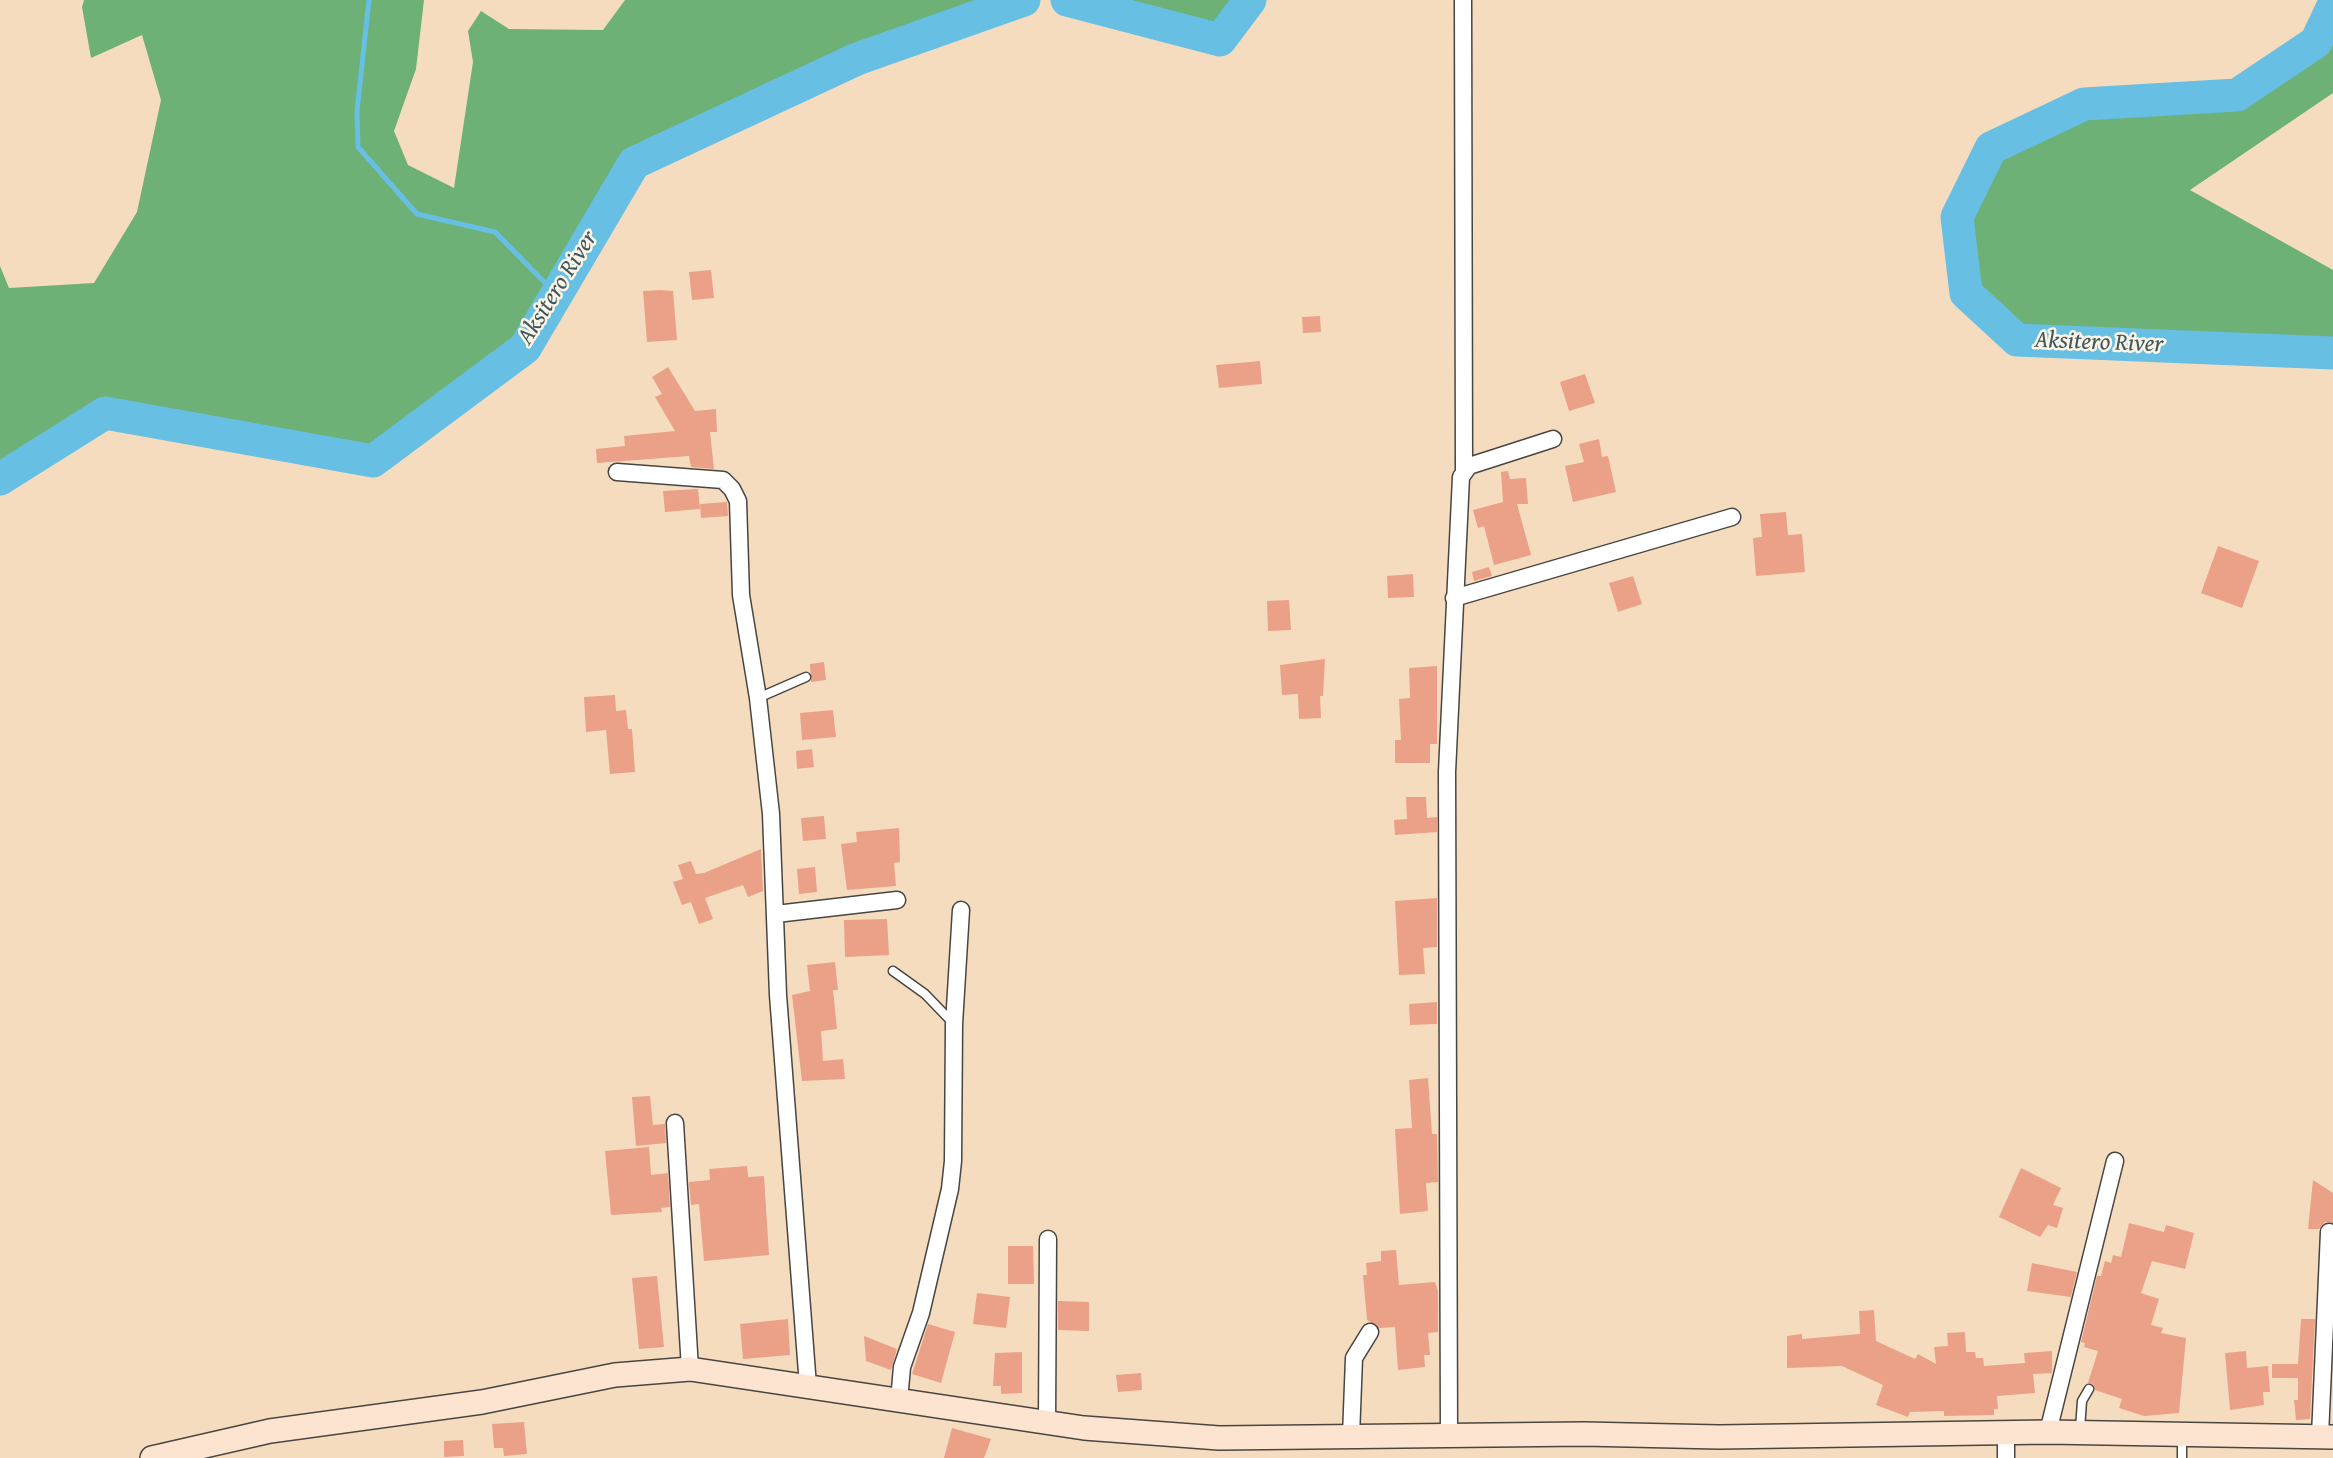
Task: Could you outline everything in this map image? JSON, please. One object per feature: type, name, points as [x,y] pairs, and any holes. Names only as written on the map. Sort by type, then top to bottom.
[{"type":"street","points":[[1449,1435],[1447,772],[1458,509],[1461,477],[1465,470],[1463,0]]},
{"type":"street","points":[[1465,470],[1553,439]]},
{"type":"street","points":[[617,472],[723,480],[738,501],[741,594],[758,698],[771,814],[778,995],[808,1386]]},
{"type":"street","points":[[1454,598],[1732,517]]},
{"type":"street","points":[[776,914],[897,900]]},
{"type":"street","points":[[900,1400],[902,1367],[921,1314],[950,1189],[953,1161],[954,1024],[961,910]]},
{"type":"street","points":[[675,1123],[690,1369]]},
{"type":"street","points":[[2048,1432],[2115,1161]]},
{"type":"street","points":[[152,1458],[270,1431],[457,1406],[615,1375],[690,1369],[1047,1423],[1219,1438],[1449,1435],[1719,1437],[2048,1432],[2327,1437],[2329,1232]]},
{"type":"street","points":[[1047,1423],[1048,1239]]},
{"type":"street","points":[[1351,1436],[1354,1358],[1370,1332]]},
{"type":"street","points":[[2006,1433],[2006,1458]]},
{"type":"lane","points":[[758,698],[806,677]]},
{"type":"lane","points":[[893,971],[925,994],[954,1024]]},
{"type":"lane","points":[[2080,1432],[2082,1401],[2089,1389]]},
{"type":"lane","points":[[2182,1434],[2182,1458]]},
{"type":"green space","points":[[84,0],[424,0],[416,69],[394,131],[408,165],[454,188],[473,62],[468,31],[481,11],[509,29],[603,30],[625,0],[1023,0],[634,163],[525,348],[373,461],[105,413],[0,479],[0,266],[9,288],[94,283],[137,212],[161,100],[142,35],[91,58],[82,7]]},
{"type":"green space","points":[[1067,0],[1250,0],[1220,40]]},
{"type":"green space","points":[[2333,6],[2333,93],[2190,190],[2333,270],[2333,353],[2017,340],[1966,293],[1957,217],[1991,148],[2084,104],[2237,95],[2316,43]]},
{"type":"building","points":[[711,270],[714,298],[692,300],[689,272]]},
{"type":"building","points":[[643,291],[673,291],[677,340],[647,342]]},
{"type":"building","points":[[1320,316],[1321,332],[1303,333],[1302,317]]},
{"type":"building","points":[[1260,361],[1262,384],[1219,388],[1216,365]]},
{"type":"building","points":[[668,367],[695,411],[716,409],[717,432],[710,432],[714,469],[691,467],[689,456],[597,463],[596,449],[625,446],[624,436],[675,431],[655,397],[662,394],[652,377]]},
{"type":"building","points":[[1585,374],[1595,403],[1569,411],[1560,382]]},
{"type":"building","points":[[1599,439],[1602,457],[1608,456],[1616,492],[1573,502],[1565,466],[1584,462],[1579,444]]},
{"type":"building","points":[[1508,471],[1510,479],[1526,478],[1528,504],[1517,504],[1531,555],[1494,565],[1484,526],[1478,528],[1473,510],[1503,502],[1501,472]]},
{"type":"building","points":[[698,489],[700,509],[665,512],[663,491]]},
{"type":"building","points":[[727,502],[728,516],[701,518],[700,504]]},
{"type":"building","points":[[1786,512],[1788,535],[1802,534],[1805,572],[1756,576],[1753,538],[1762,537],[1760,514]]},
{"type":"building","points":[[2218,546],[2259,561],[2242,608],[2201,593]]},
{"type":"building","points":[[1489,567],[1492,576],[1474,581],[1472,572]]},
{"type":"building","points":[[1413,574],[1414,597],[1388,598],[1387,576]]},
{"type":"building","points":[[1633,576],[1642,604],[1618,612],[1609,583]]},
{"type":"building","points":[[1289,600],[1291,630],[1268,631],[1267,601]]},
{"type":"building","points":[[1325,659],[1323,696],[1320,696],[1321,718],[1299,719],[1298,694],[1282,695],[1280,665]]},
{"type":"building","points":[[824,662],[826,680],[811,682],[810,664]]},
{"type":"building","points":[[1437,666],[1437,744],[1430,744],[1430,763],[1395,763],[1395,740],[1401,740],[1399,699],[1410,698],[1409,668]]},
{"type":"building","points":[[615,695],[616,711],[626,710],[628,729],[632,729],[635,772],[610,774],[606,730],[586,732],[584,697]]},
{"type":"building","points":[[833,710],[836,737],[802,740],[800,713]]},
{"type":"building","points":[[812,749],[814,767],[797,769],[796,751]]},
{"type":"building","points":[[1406,797],[1426,797],[1427,818],[1437,817],[1437,832],[1395,835],[1394,820],[1407,819]]},
{"type":"building","points":[[824,816],[826,839],[803,841],[801,818]]},
{"type":"building","points":[[899,828],[900,862],[894,863],[896,886],[847,890],[841,844],[857,842],[856,832]]},
{"type":"building","points":[[761,849],[763,891],[748,897],[743,885],[705,898],[713,919],[699,924],[691,902],[682,905],[673,882],[683,879],[678,865],[691,861],[696,874],[704,873]]},
{"type":"building","points":[[815,867],[817,892],[799,894],[797,869]]},
{"type":"building","points":[[1437,898],[1437,947],[1423,948],[1425,974],[1399,975],[1395,901]]},
{"type":"building","points":[[887,919],[889,955],[845,957],[844,920]]},
{"type":"building","points":[[835,962],[838,990],[833,990],[837,1029],[821,1031],[823,1061],[843,1059],[845,1079],[802,1081],[792,995],[810,991],[807,965]]},
{"type":"building","points":[[1437,1002],[1437,1024],[1410,1025],[1409,1004]]},
{"type":"building","points":[[1428,1078],[1432,1134],[1437,1134],[1438,1182],[1426,1183],[1428,1211],[1400,1214],[1395,1129],[1412,1128],[1409,1080]]},
{"type":"building","points":[[650,1096],[653,1125],[665,1124],[666,1143],[636,1146],[632,1097]]},
{"type":"building","points":[[649,1147],[651,1175],[668,1173],[670,1207],[661,1208],[662,1212],[611,1215],[605,1151]]},
{"type":"building","points":[[747,1166],[748,1177],[764,1176],[769,1255],[704,1261],[699,1204],[691,1205],[689,1182],[710,1180],[709,1169]]},
{"type":"building","points":[[2021,1168],[2061,1188],[2053,1205],[2063,1208],[2057,1228],[2048,1225],[2040,1237],[1999,1217]]},
{"type":"building","points":[[2313,1180],[2333,1193],[2333,1223],[2325,1222],[2319,1229],[2308,1229]]},
{"type":"building","points":[[2129,1223],[2164,1232],[2166,1225],[2194,1233],[2185,1269],[2152,1261],[2141,1293],[2159,1299],[2151,1325],[2163,1328],[2161,1333],[2186,1338],[2179,1413],[2144,1416],[2119,1408],[2122,1399],[2095,1390],[2093,1384],[2088,1383],[2098,1351],[2084,1347],[2085,1343],[2081,1342],[2097,1276],[2101,1276],[2105,1261],[2111,1263],[2113,1255],[2121,1257]]},
{"type":"building","points":[[1008,1246],[1033,1246],[1034,1284],[1008,1284]]},
{"type":"building","points":[[1396,1250],[1399,1285],[1435,1282],[1438,1291],[1438,1332],[1428,1333],[1430,1355],[1424,1355],[1425,1367],[1398,1370],[1395,1327],[1380,1328],[1367,1320],[1363,1275],[1367,1275],[1366,1263],[1381,1261],[1381,1251]]},
{"type":"building","points":[[2032,1263],[2077,1272],[2071,1297],[2027,1291]]},
{"type":"building","points":[[657,1276],[664,1347],[639,1349],[632,1278]]},
{"type":"building","points":[[977,1293],[1010,1297],[1006,1328],[973,1324]]},
{"type":"building","points":[[1058,1301],[1089,1302],[1089,1331],[1058,1330]]},
{"type":"building","points":[[1874,1310],[1876,1341],[1915,1359],[1918,1354],[1936,1364],[1934,1347],[1948,1346],[1947,1333],[1965,1332],[1966,1352],[1975,1352],[1976,1358],[1983,1358],[1984,1366],[2025,1363],[2024,1353],[2052,1351],[2052,1373],[2033,1374],[2035,1393],[1997,1396],[1998,1409],[1994,1409],[1994,1415],[1944,1416],[1944,1411],[1910,1412],[1908,1417],[1876,1405],[1883,1385],[1842,1366],[1787,1368],[1787,1336],[1802,1334],[1802,1339],[1860,1334],[1859,1311]]},
{"type":"building","points":[[788,1319],[790,1355],[743,1359],[740,1324]]},
{"type":"building","points":[[2301,1319],[2315,1319],[2310,1419],[2296,1420],[2294,1400],[2298,1400],[2298,1378],[2272,1378],[2272,1364],[2298,1364]]},
{"type":"building","points":[[928,1324],[955,1332],[941,1383],[912,1374]]},
{"type":"building","points":[[864,1336],[897,1349],[891,1370],[866,1361]]},
{"type":"building","points":[[2246,1351],[2247,1368],[2268,1366],[2270,1392],[2263,1392],[2264,1405],[2230,1410],[2225,1353]]},
{"type":"building","points":[[1022,1352],[1022,1393],[1001,1394],[1001,1386],[993,1386],[995,1353]]},
{"type":"building","points":[[1141,1373],[1142,1390],[1118,1392],[1116,1375]]},
{"type":"building","points":[[524,1422],[527,1454],[504,1456],[503,1448],[494,1448],[492,1424]]},
{"type":"building","points":[[952,1428],[991,1439],[984,1458],[944,1458]]},
{"type":"building","points":[[463,1440],[464,1456],[444,1457],[444,1441]]},
{"type":"waterway","points":[[369,0],[357,111],[358,147],[417,214],[495,232],[556,294]]},
{"type":"waterway","name":"Aksitero River","points":[[0,479],[105,413],[373,461],[525,348],[634,163],[857,59],[1024,0]]},
{"type":"waterway","name":"Aksitero River","points":[[1067,0],[1220,40],[1250,0]]},
{"type":"waterway","name":"Aksitero River","points":[[2333,6],[2316,42],[2237,95],[2084,104],[1991,148],[1957,217],[1966,293],[2017,340],[2333,353]]}]
